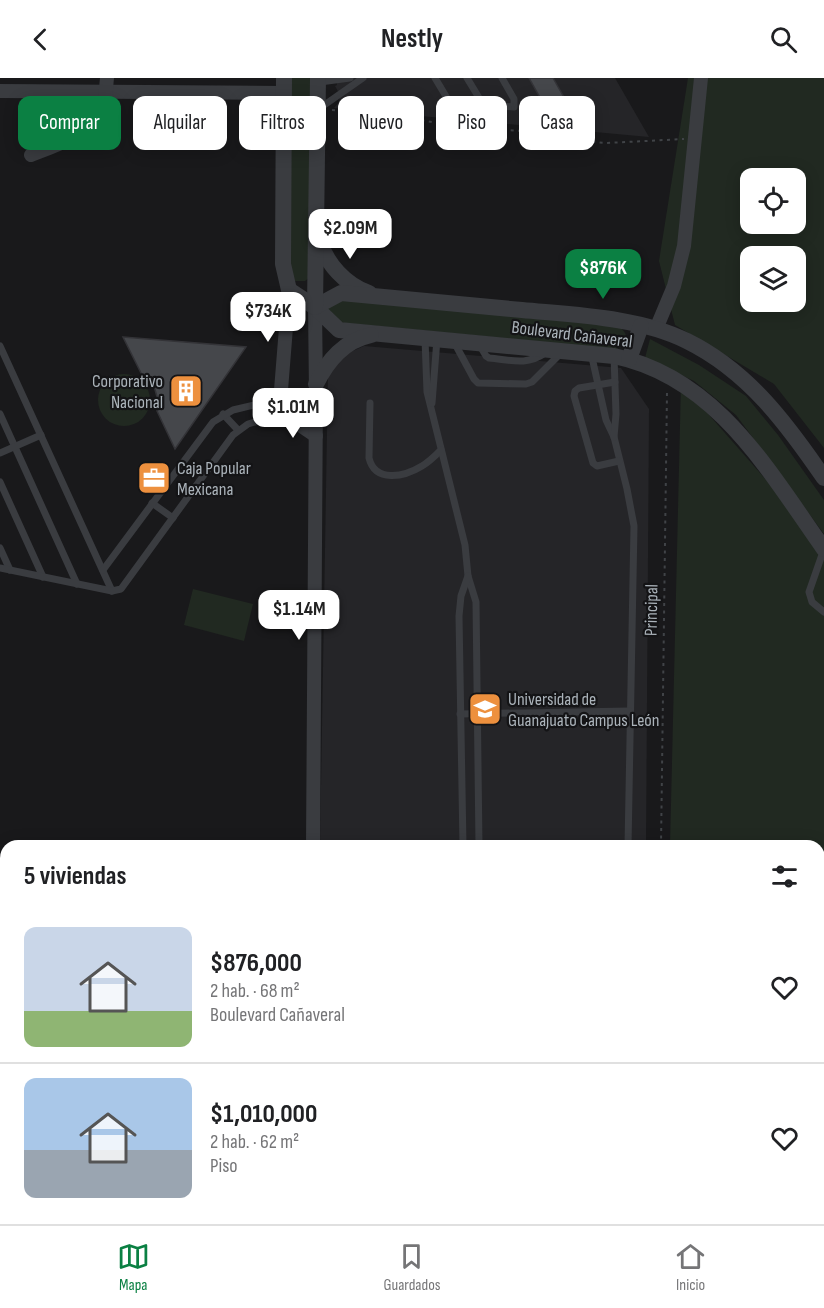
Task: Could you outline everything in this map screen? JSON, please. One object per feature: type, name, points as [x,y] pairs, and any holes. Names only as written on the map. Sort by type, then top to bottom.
[{"type":"street","points":[[622,358],[669,300],[680,266],[684,246],[700,78]]},
{"type":"street","points":[[318,80],[322,96]]},
{"type":"street","points":[[0,91],[23,85],[284,86],[283,264],[289,290],[279,399],[284,416],[316,436]]},
{"type":"street","points":[[31,155],[72,139],[93,122],[103,108],[106,85]]},
{"type":"street","points":[[313,840],[316,228],[322,150]]},
{"type":"street","points":[[316,228],[321,244],[337,272],[356,287],[379,297]]},
{"type":"street","name":"Boulevard Cañaveral","points":[[289,290],[315,307],[339,330],[591,353],[639,362],[667,374],[706,400],[728,420],[777,482],[824,549]]},
{"type":"street","name":"Boulevard Cañaveral","points":[[315,307],[341,293],[597,317],[649,327],[687,340],[752,386],[781,418],[824,477]]},
{"type":"street","points":[[284,416],[316,388],[324,369],[334,355],[348,344],[363,337],[381,333]]},
{"type":"lane","points":[[318,80],[350,78]]},
{"type":"lane","points":[[326,109],[363,78]]},
{"type":"lane","points":[[435,78],[446,96]]},
{"type":"lane","points":[[467,78],[478,96]]},
{"type":"lane","points":[[502,78],[515,102],[514,106],[507,106]]},
{"type":"lane","points":[[438,338],[478,383],[532,382],[557,350]]},
{"type":"lane","points":[[438,338],[425,374],[465,545],[468,576],[476,602],[479,840]]},
{"type":"lane","points":[[431,405],[438,338]]},
{"type":"lane","points":[[0,346],[112,591]]},
{"type":"lane","points":[[591,353],[606,420],[614,437],[634,526],[628,840]]},
{"type":"lane","points":[[614,437],[615,382],[622,358]]},
{"type":"lane","points":[[615,382],[579,388],[575,391],[574,396],[593,463],[597,466],[619,461]]},
{"type":"lane","points":[[103,570],[213,422],[223,414],[239,408],[279,399]]},
{"type":"lane","points":[[370,403],[369,458],[370,464],[377,473],[391,476],[415,470],[441,450]]},
{"type":"lane","points":[[0,414],[77,584]]},
{"type":"lane","points":[[223,414],[238,430]]},
{"type":"lane","points":[[0,568],[112,591],[123,587],[238,430],[253,422],[284,416]]},
{"type":"lane","points":[[0,453],[41,435]]},
{"type":"lane","points":[[0,482],[43,577]]},
{"type":"lane","points":[[152,503],[173,518]]},
{"type":"lane","points":[[0,548],[10,570]]},
{"type":"lane","points":[[824,549],[809,592],[812,603],[824,612]]},
{"type":"lane","points":[[463,840],[459,616],[461,596],[468,576]]},
{"type":"lane","points":[[460,714],[629,711]]},
{"type":"path","points":[[326,110],[402,117],[461,127],[535,132],[569,140],[607,143],[695,138]]},
{"type":"path","name":"Principal","points":[[661,840],[667,374]]},
{"type":"shaded area","points":[[290,78],[312,78],[312,96],[290,96]]},
{"type":"shaded area","points":[[336,78],[615,78],[649,137],[595,132],[595,96],[519,96],[519,125],[507,124],[507,96],[436,96],[436,117],[424,116],[424,96],[340,96],[335,86],[337,85]]},
{"type":"shaded area","points":[[688,78],[824,78],[824,448],[774,384],[675,325],[659,261]]},
{"type":"shaded area","points":[[290,150],[311,150],[310,277],[305,281],[295,281],[290,274]]},
{"type":"shaded area","points":[[337,299],[617,326],[625,333],[627,343],[616,349],[335,322],[327,316],[330,301]]},
{"type":"shaded area","points":[[650,339],[699,365],[746,396],[778,435],[824,500],[824,534],[736,415],[694,381],[645,358]]},
{"type":"shaded area","name":"Universidad de Guanajuato Campus León","points":[[364,346],[621,368],[649,409],[646,840],[320,840],[328,372],[346,354]]},
{"type":"shaded area","points":[[119,374],[129,374],[143,381],[150,400],[143,419],[129,426],[119,426],[109,422],[102,415],[98,405],[98,395],[102,385],[109,378]]},
{"type":"shaded area","points":[[681,383],[824,546],[824,840],[670,840]]},
{"type":"shaded area","points":[[193,589],[253,604],[244,641],[184,625]]},
{"type":"building","points":[[529,78],[553,78],[563,96],[539,96]]},
{"type":"building","name":"Corporativo Nacional","points":[[123,337],[246,347],[175,449],[157,411],[159,404],[154,386],[142,375]]},
{"type":"place","name":"Corporativo Nacional","points":[[186,391]]},
{"type":"place","name":"Caja Popular Mexicana","points":[[154,478]]},
{"type":"place","name":"Universidad de Guanajuato Campus León","points":[[485,709]]}]
